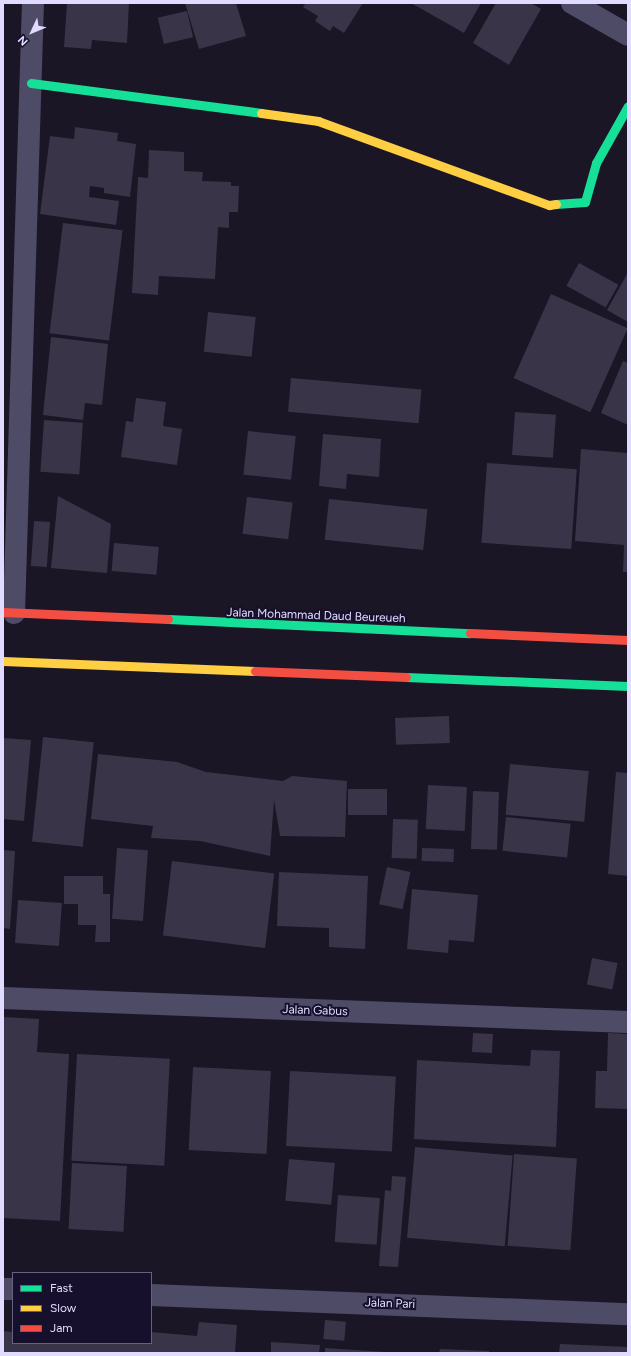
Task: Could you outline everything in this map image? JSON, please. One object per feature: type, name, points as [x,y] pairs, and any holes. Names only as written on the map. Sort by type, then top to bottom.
[{"type":"main road","points":[[31,83],[318,121],[549,204],[585,202],[596,163],[628,106]]},
{"type":"main road","name":"Jalan Mohammad Daud Beureueh","points":[[9,612],[628,640]]},
{"type":"main road","points":[[3,661],[628,686]]},
{"type":"street","points":[[9,612],[33,3]]},
{"type":"street","points":[[572,3],[628,35]]},
{"type":"street","name":"Jalan Gabus","points":[[3,998],[628,1022]]},
{"type":"street","name":"Jalan Pari","points":[[152,1295],[628,1314]]},
{"type":"building","points":[[67,3],[129,3],[127,43],[92,40],[91,49],[64,47]]},
{"type":"building","points":[[185,3],[236,3],[246,36],[199,49]]},
{"type":"building","points":[[306,3],[363,3],[344,33],[333,26],[330,31],[315,21],[318,16],[303,7]]},
{"type":"building","points":[[411,3],[481,3],[464,33]]},
{"type":"building","points":[[496,3],[531,3],[541,9],[509,65],[473,43]]},
{"type":"building","points":[[187,11],[193,37],[164,44],[158,18]]},
{"type":"building","points":[[75,127],[118,133],[117,141],[136,144],[130,197],[104,193],[104,188],[90,186],[89,197],[119,201],[116,225],[40,214],[50,136],[74,139]]},
{"type":"building","points":[[149,150],[184,152],[184,171],[203,172],[202,181],[231,182],[231,186],[239,186],[238,212],[229,212],[229,228],[218,227],[215,279],[159,276],[158,295],[132,293],[138,177],[148,178]]},
{"type":"building","points":[[63,223],[123,230],[109,340],[49,333]]},
{"type":"building","points":[[579,263],[618,285],[606,308],[566,286]]},
{"type":"building","points":[[627,274],[628,275],[628,322],[607,310]]},
{"type":"building","points":[[551,294],[628,328],[590,412],[514,378]]},
{"type":"building","points":[[208,312],[256,317],[252,357],[204,352]]},
{"type":"building","points":[[51,337],[108,344],[102,405],[85,403],[83,420],[43,415]]},
{"type":"building","points":[[623,361],[628,363],[628,425],[601,413]]},
{"type":"building","points":[[291,378],[422,389],[419,423],[288,412]]},
{"type":"building","points":[[136,398],[166,402],[163,426],[182,429],[177,465],[121,457],[126,421],[133,422]]},
{"type":"building","points":[[515,412],[556,415],[553,458],[512,455]]},
{"type":"building","points":[[44,420],[83,423],[79,475],[40,472]]},
{"type":"building","points":[[248,431],[296,436],[291,480],[243,475]]},
{"type":"building","points":[[323,434],[381,439],[379,477],[347,474],[346,489],[319,486]]},
{"type":"building","points":[[581,449],[628,453],[628,572],[623,572],[624,545],[575,541]]},
{"type":"building","points":[[487,463],[577,469],[571,549],[481,543]]},
{"type":"building","points":[[58,496],[111,524],[107,573],[51,568]]},
{"type":"building","points":[[247,497],[293,503],[288,539],[242,534]]},
{"type":"building","points":[[329,499],[427,509],[423,550],[325,540]]},
{"type":"building","points":[[34,521],[50,522],[47,567],[31,566]]},
{"type":"building","points":[[114,543],[159,547],[156,575],[112,571]]},
{"type":"building","points":[[449,716],[450,743],[396,745],[395,718]]},
{"type":"building","points":[[43,737],[94,742],[83,847],[32,841]]},
{"type":"building","points":[[3,738],[31,740],[24,821],[3,819]]},
{"type":"building","points":[[98,754],[177,762],[206,772],[283,781],[292,776],[347,781],[345,837],[280,836],[274,800],[270,856],[200,841],[151,838],[153,826],[91,819]]},
{"type":"building","points":[[510,764],[589,771],[584,822],[506,815]]},
{"type":"building","points":[[616,772],[628,773],[628,876],[608,874]]},
{"type":"building","points":[[428,785],[467,787],[465,831],[426,829]]},
{"type":"building","points":[[348,789],[387,789],[387,815],[348,815]]},
{"type":"building","points":[[473,791],[499,792],[497,850],[471,849]]},
{"type":"building","points":[[506,817],[571,824],[567,858],[502,851]]},
{"type":"building","points":[[393,819],[418,820],[417,859],[392,858]]},
{"type":"building","points":[[117,848],[148,850],[143,921],[112,919]]},
{"type":"building","points":[[422,848],[454,849],[454,862],[422,861]]},
{"type":"building","points":[[3,850],[15,851],[10,929],[3,928]]},
{"type":"building","points":[[172,861],[274,874],[265,948],[163,935]]},
{"type":"building","points":[[387,867],[410,872],[403,909],[379,904]]},
{"type":"building","points":[[279,872],[368,876],[365,949],[329,947],[329,928],[277,926]]},
{"type":"building","points":[[64,876],[103,876],[103,894],[110,894],[110,942],[95,942],[96,925],[78,925],[78,904],[64,904]]},
{"type":"building","points":[[412,889],[478,895],[474,942],[449,940],[448,953],[407,949]]},
{"type":"building","points":[[18,900],[62,903],[59,946],[15,943]]},
{"type":"building","points":[[592,958],[618,963],[612,989],[587,985]]},
{"type":"building","points":[[3,1017],[39,1019],[37,1052],[69,1054],[60,1221],[3,1218]]},
{"type":"building","points":[[473,1033],[493,1034],[492,1053],[472,1052]]},
{"type":"building","points":[[608,1033],[628,1034],[628,1109],[595,1108],[596,1071],[607,1071]]},
{"type":"building","points":[[531,1050],[560,1051],[556,1147],[414,1139],[417,1060],[530,1066]]},
{"type":"building","points":[[77,1054],[170,1059],[164,1166],[71,1161]]},
{"type":"building","points":[[193,1067],[271,1071],[267,1154],[189,1150]]},
{"type":"building","points":[[290,1071],[396,1077],[392,1151],[286,1146]]},
{"type":"building","points":[[415,1147],[513,1156],[505,1246],[407,1238]]},
{"type":"building","points":[[514,1154],[577,1158],[570,1250],[508,1246]]},
{"type":"building","points":[[289,1159],[335,1163],[331,1205],[285,1201]]},
{"type":"building","points":[[72,1163],[127,1166],[123,1232],[69,1229]]},
{"type":"building","points":[[392,1176],[406,1177],[398,1267],[379,1266],[385,1190],[391,1191]]},
{"type":"building","points":[[338,1195],[380,1198],[377,1245],[335,1242]]},
{"type":"building","points":[[325,1320],[346,1322],[344,1341],[323,1339]]},
{"type":"building","points":[[199,1322],[237,1325],[235,1353],[3,1353],[3,1331],[12,1332],[12,1344],[152,1344],[152,1332],[197,1336]]},
{"type":"building","points":[[271,1342],[320,1345],[319,1353],[271,1353]]},
{"type":"building","points":[[560,1344],[628,1347],[628,1353],[559,1353]]},
{"type":"building","points":[[325,1348],[385,1352],[385,1353],[325,1353]]},
{"type":"building","points":[[440,1349],[489,1351],[489,1353],[439,1353]]},
{"type":"traffic: fast","points":[[31,83],[261,113]]},
{"type":"traffic: fast","points":[[556,204],[585,202],[596,163],[628,106]]},
{"type":"traffic: fast","points":[[168,619],[470,633]]},
{"type":"traffic: fast","points":[[406,677],[628,686]]},
{"type":"traffic: slow","points":[[261,113],[318,121],[549,205],[556,204]]},
{"type":"traffic: slow","points":[[3,661],[255,671]]},
{"type":"traffic: jam","points":[[3,612],[168,619]]},
{"type":"traffic: jam","points":[[470,633],[628,640]]},
{"type":"traffic: jam","points":[[255,671],[406,677]]}]
